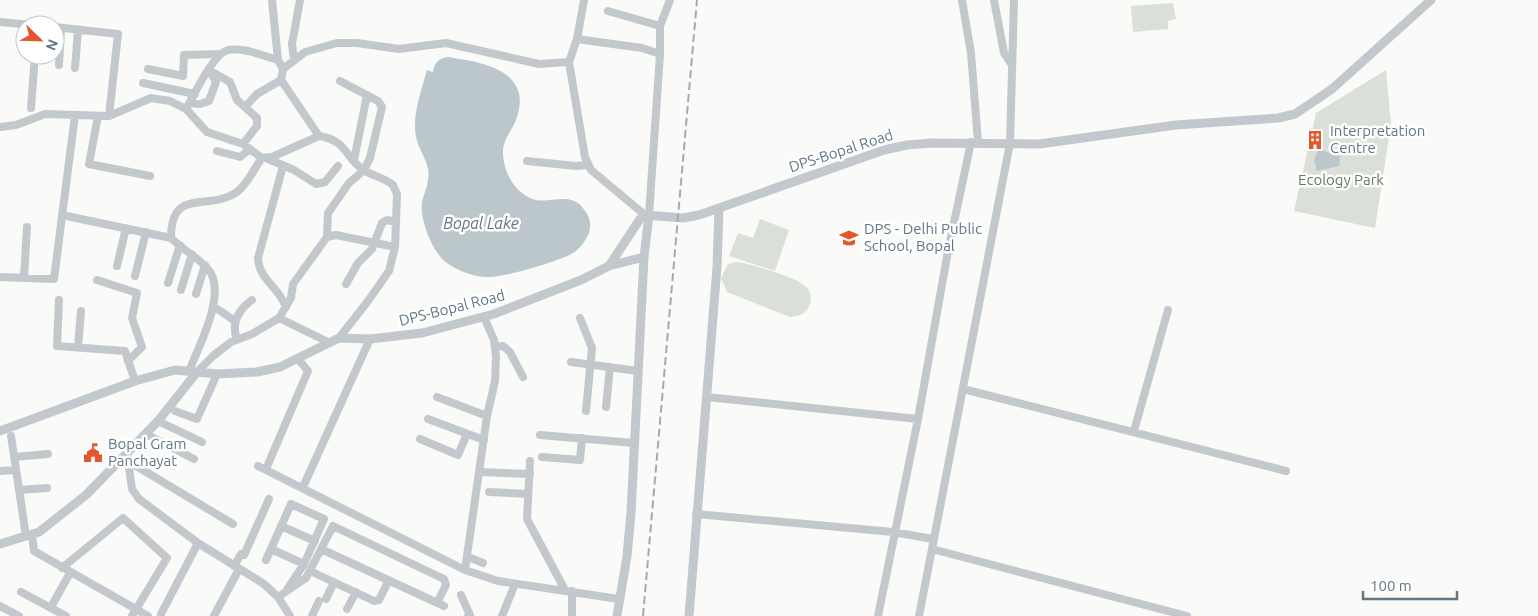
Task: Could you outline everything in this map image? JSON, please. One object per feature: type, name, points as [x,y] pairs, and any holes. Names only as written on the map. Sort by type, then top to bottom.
[{"type":"street","points":[[272,0],[278,60],[283,69],[281,80],[319,136]]},
{"type":"street","points":[[294,60],[292,44],[300,0]]},
{"type":"street","points":[[584,0],[577,38],[569,62],[588,165],[647,215]]},
{"type":"street","points":[[617,616],[628,548],[644,257],[660,54],[660,26],[670,0]]},
{"type":"street","points":[[878,616],[893,532],[918,419],[948,251],[978,142],[971,53],[962,0]]},
{"type":"street","points":[[994,0],[1004,53],[1012,65]]},
{"type":"street","points":[[919,616],[1010,143],[1014,0]]},
{"type":"street","name":"DPS-Bopal Road","points":[[647,215],[683,218],[719,208],[884,150],[907,145],[978,142],[1039,144],[1176,125],[1278,118],[1295,114],[1338,84],[1431,0]]},
{"type":"street","points":[[608,11],[660,26]]},
{"type":"street","points":[[0,22],[15,23]]},
{"type":"street","points":[[65,29],[118,34],[110,116]]},
{"type":"street","points":[[75,68],[78,30]]},
{"type":"street","points":[[577,38],[642,48],[660,54]]},
{"type":"street","points":[[283,69],[312,50],[337,43],[399,49],[446,43],[539,64],[569,62]]},
{"type":"street","points":[[148,69],[182,76],[184,55],[219,54],[230,50],[248,51],[278,60]]},
{"type":"street","points":[[188,106],[219,54]]},
{"type":"street","points":[[31,108],[34,65]]},
{"type":"street","points":[[0,126],[16,125],[44,114],[110,116],[151,98],[188,106],[200,104],[209,101],[216,82],[209,70]]},
{"type":"street","points":[[209,70],[230,82],[236,100],[257,118],[257,126],[240,157],[217,151]]},
{"type":"street","points":[[245,107],[257,94],[281,80]]},
{"type":"street","points":[[0,544],[39,532],[86,495],[128,457],[158,421],[193,372],[236,340],[252,334],[279,318],[291,298],[293,284],[327,237],[328,213],[348,183],[364,170],[372,152],[382,107],[381,104],[340,81]]},
{"type":"street","points":[[143,83],[195,94]]},
{"type":"street","points":[[354,160],[367,95]]},
{"type":"street","points":[[188,106],[208,132],[247,147],[264,158],[316,184],[325,182],[338,166]]},
{"type":"street","points":[[0,277],[54,280],[75,115]]},
{"type":"street","points":[[98,116],[88,164],[150,176]]},
{"type":"street","points":[[0,430],[74,405],[135,381],[174,370],[217,374],[257,372],[280,367],[338,338],[389,271],[394,247],[397,194],[393,184],[364,170],[342,145],[332,138],[319,136],[264,158],[236,193],[185,204],[177,210],[171,225],[171,238]]},
{"type":"street","points":[[528,161],[576,166],[588,165]]},
{"type":"street","points":[[283,166],[258,258],[261,274],[280,293],[286,307]]},
{"type":"street","points":[[689,616],[707,397],[719,208]]},
{"type":"street","points":[[62,215],[171,238],[205,265],[216,282],[213,306],[193,372]]},
{"type":"street","points":[[609,266],[640,219],[647,215]]},
{"type":"street","points":[[346,284],[358,263],[375,243],[384,221],[396,222]]},
{"type":"street","points":[[24,278],[27,227]]},
{"type":"street","points":[[117,266],[126,228]]},
{"type":"street","points":[[135,276],[146,232]]},
{"type":"street","points":[[327,237],[336,235],[394,247]]},
{"type":"street","points":[[168,283],[180,245]]},
{"type":"street","points":[[181,290],[192,254]]},
{"type":"street","name":"DPS-Bopal Road","points":[[338,338],[370,340],[422,333],[484,317],[581,280],[609,266],[644,257]]},
{"type":"street","points":[[196,294],[205,265]]},
{"type":"street","points":[[97,280],[137,293],[132,318],[142,347],[128,361]]},
{"type":"street","points":[[59,300],[57,346],[125,351],[135,381]]},
{"type":"street","points":[[236,340],[235,322],[242,308],[252,300]]},
{"type":"street","points":[[213,306],[235,322]]},
{"type":"street","points":[[1134,431],[1168,310]]},
{"type":"street","points":[[78,347],[81,311]]},
{"type":"street","points":[[465,570],[484,440],[495,381],[495,348],[490,328],[484,317]]},
{"type":"street","points":[[279,318],[328,342]]},
{"type":"street","points":[[580,318],[592,348],[586,411]]},
{"type":"street","points":[[303,488],[370,340]]},
{"type":"street","points":[[495,348],[503,346],[510,352],[523,378]]},
{"type":"street","points":[[298,359],[308,371],[262,468],[465,570],[515,584],[619,599]]},
{"type":"street","points":[[571,362],[638,370]]},
{"type":"street","points":[[606,407],[610,367]]},
{"type":"street","points":[[175,411],[197,419],[217,374]]},
{"type":"street","points":[[963,389],[1286,471]]},
{"type":"street","points":[[437,397],[488,416]]},
{"type":"street","points":[[707,397],[918,419]]},
{"type":"street","points":[[428,418],[484,440]]},
{"type":"street","points":[[158,421],[202,442]]},
{"type":"street","points":[[146,434],[194,459]]},
{"type":"street","points":[[420,439],[458,455],[467,434]]},
{"type":"street","points":[[540,435],[634,443]]},
{"type":"street","points":[[11,436],[29,536],[34,551],[134,613],[148,616]]},
{"type":"street","points":[[542,457],[580,460],[582,438]]},
{"type":"street","points":[[14,457],[48,454]]},
{"type":"street","points":[[128,457],[232,524]]},
{"type":"street","points":[[128,457],[132,489],[139,499],[198,543],[264,584],[278,597],[290,616]]},
{"type":"street","points":[[530,461],[527,519],[530,529],[568,591],[572,616]]},
{"type":"street","points":[[0,471],[16,470]]},
{"type":"street","points":[[479,472],[530,474]]},
{"type":"street","points":[[20,490],[47,488]]},
{"type":"street","points":[[489,492],[528,494]]},
{"type":"street","points":[[214,616],[241,554],[244,556],[268,499]]},
{"type":"street","points":[[266,560],[290,504],[324,519],[304,564],[287,590]]},
{"type":"street","points":[[696,514],[893,532],[933,539]]},
{"type":"street","points":[[62,568],[123,518],[167,558],[134,613]]},
{"type":"street","points":[[281,526],[315,541]]},
{"type":"street","points":[[278,597],[304,581],[333,526],[444,579],[446,585],[441,605],[321,549]]},
{"type":"street","points":[[161,614],[198,543]]},
{"type":"street","points":[[271,549],[304,564]]},
{"type":"street","points":[[932,549],[1187,616]]},
{"type":"street","points":[[468,557],[483,563]]},
{"type":"street","points":[[310,571],[377,601],[390,580]]},
{"type":"street","points":[[51,607],[70,573]]},
{"type":"street","points":[[312,616],[334,582]]},
{"type":"street","points":[[502,616],[515,584]]},
{"type":"street","points":[[21,592],[66,616]]},
{"type":"street","points":[[347,609],[356,592]]},
{"type":"street","points":[[462,595],[470,615],[468,616]]},
{"type":"street","points":[[0,606],[18,616]]},
{"type":"green space","points":[[1173,3],[1176,19],[1168,21],[1168,29],[1133,32],[1131,6]]},
{"type":"green space","name":"Ecology Park","points":[[1386,70],[1391,124],[1375,228],[1294,211],[1316,113]]},
{"type":"green space","points":[[760,219],[789,230],[775,271],[729,256],[738,233],[753,238]]},
{"type":"green space","points":[[736,262],[771,271],[804,285],[811,297],[808,309],[802,314],[790,317],[727,292],[721,278],[728,264]]},
{"type":"water","name":"Bopal Lake","points":[[447,57],[490,66],[512,80],[518,90],[520,103],[516,120],[503,147],[503,158],[507,172],[518,190],[530,198],[544,201],[566,199],[579,204],[585,211],[590,224],[588,236],[584,243],[573,253],[519,272],[485,277],[456,269],[447,263],[437,252],[428,235],[423,217],[422,202],[427,186],[428,169],[417,141],[415,120],[427,70],[433,72],[437,62]]},
{"type":"water","points":[[1319,148],[1329,153],[1338,152],[1339,166],[1317,171],[1314,160]]},
{"type":"railway","points":[[643,616],[697,0]]},
{"type":"place","name":"Interpretation Centre","points":[[1315,140]]},
{"type":"place","name":"DPS - Delhi Public School, Bopal","points":[[849,238]]},
{"type":"place","name":"Bopal Gram Panchayat","points":[[93,453]]}]
